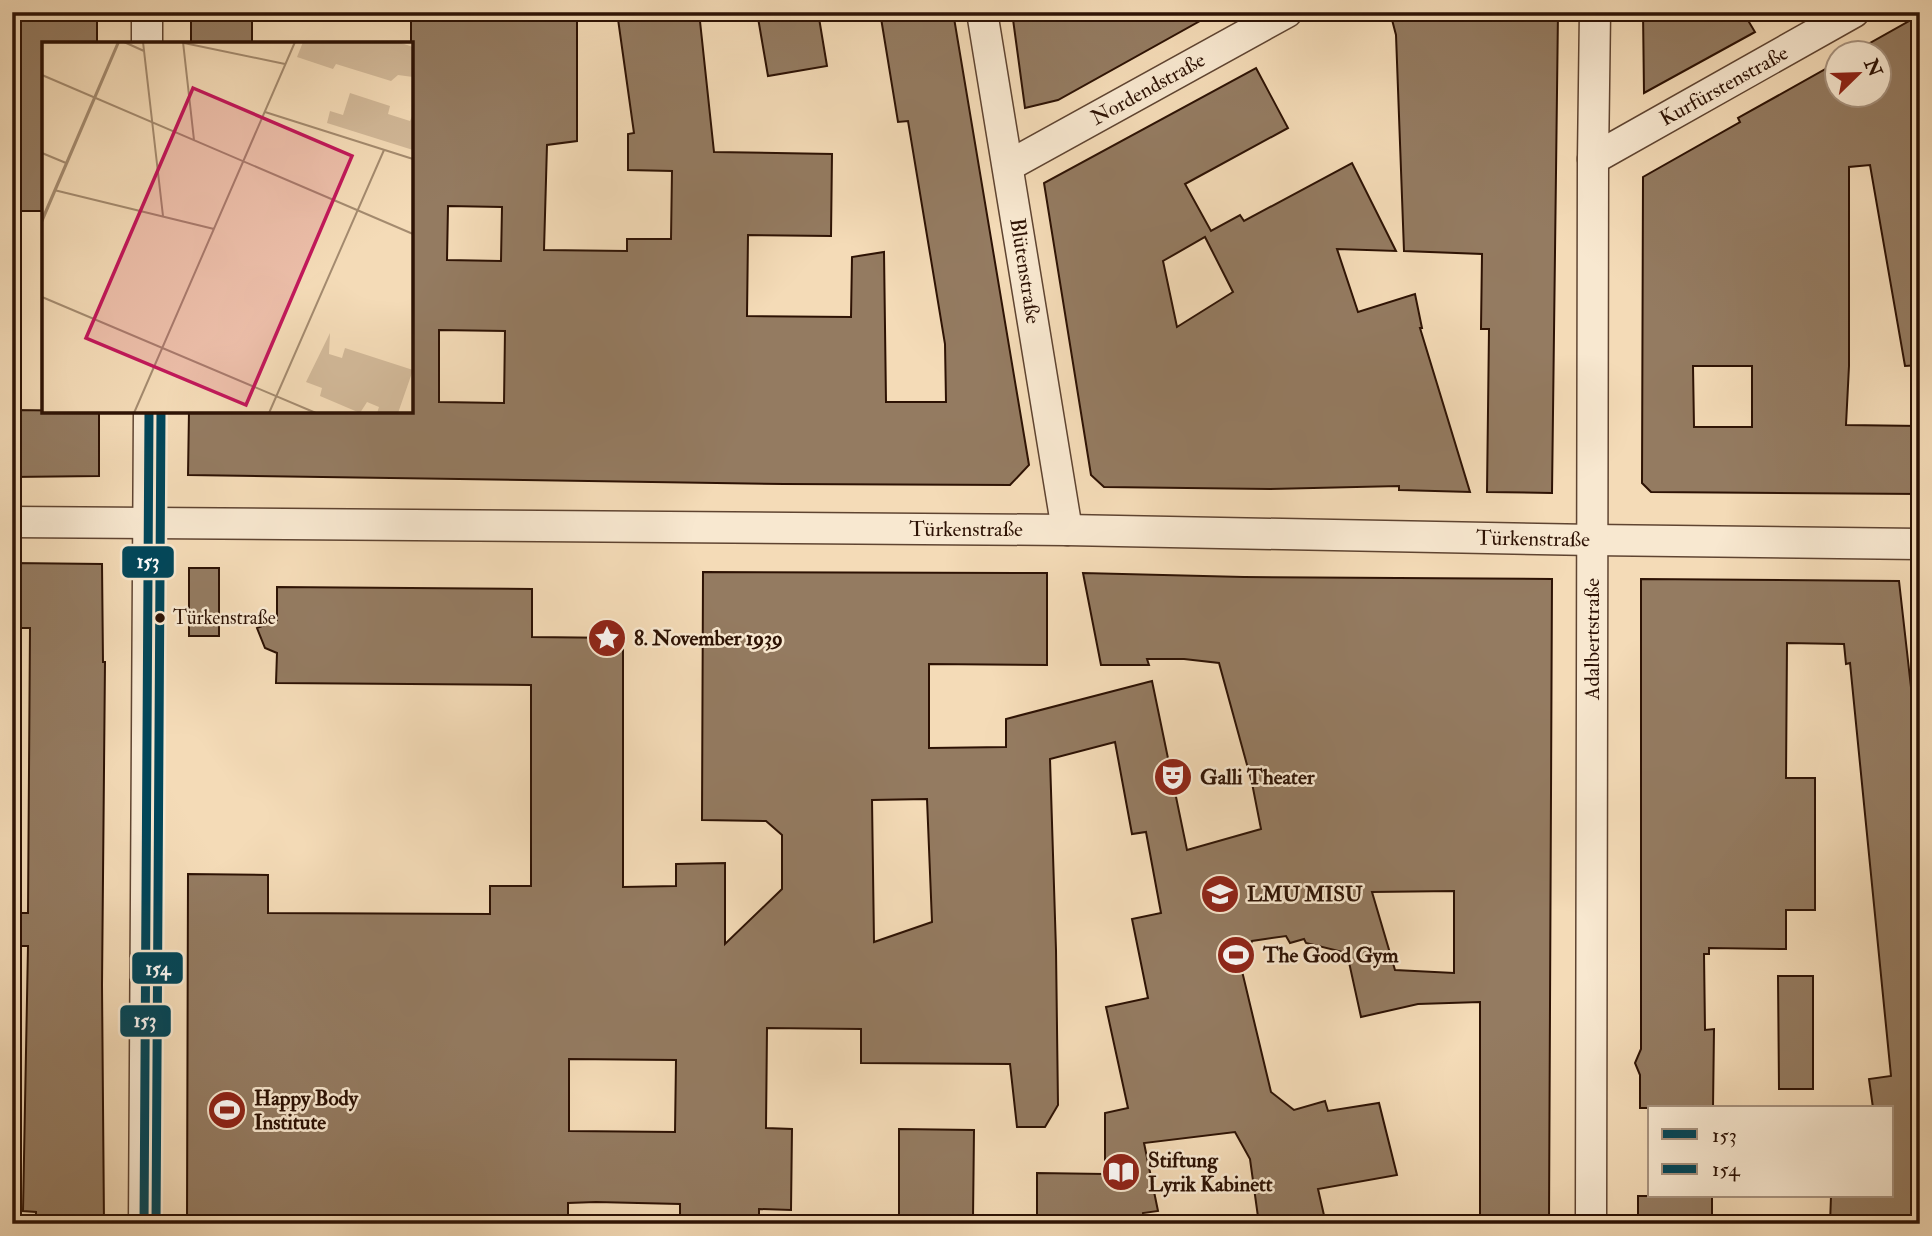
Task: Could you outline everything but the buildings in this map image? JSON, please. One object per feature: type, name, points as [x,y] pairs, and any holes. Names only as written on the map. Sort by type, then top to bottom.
[{"type":"street","points":[[147,12],[147,42]]},
{"type":"street","name":"Blütenstraße","points":[[982,12],[1067,530]]},
{"type":"street","name":"Nordendstraße","points":[[1008,166],[1287,12]]},
{"type":"street","name":"Adalbertstraße","points":[[1591,1224],[1595,12]]},
{"type":"street","name":"Kurfürstenstraße","points":[[1593,159],[1854,12]]},
{"type":"street","points":[[144,1224],[149,413]]},
{"type":"street","name":"Türkenstraße","points":[[12,522],[1067,530],[1920,544]]},
{"type":"transit line","name":"153","points":[[144,1224],[149,413]]},
{"type":"transit line","name":"154","points":[[156,1224],[161,413]]},
{"type":"place","name":"Türkenstraße","points":[[160,618]]},
{"type":"place","name":"8. November 1939","points":[[607,638]]},
{"type":"place","name":"Galli Theater","points":[[1173,777]]},
{"type":"place","name":"LMU MISU","points":[[1220,894]]},
{"type":"place","name":"The Good Gym","points":[[1236,955]]},
{"type":"place","name":"Happy Body Institute","points":[[227,1110]]},
{"type":"place","name":"Stiftung Lyrik Kabinett","points":[[1121,1172]]}]
